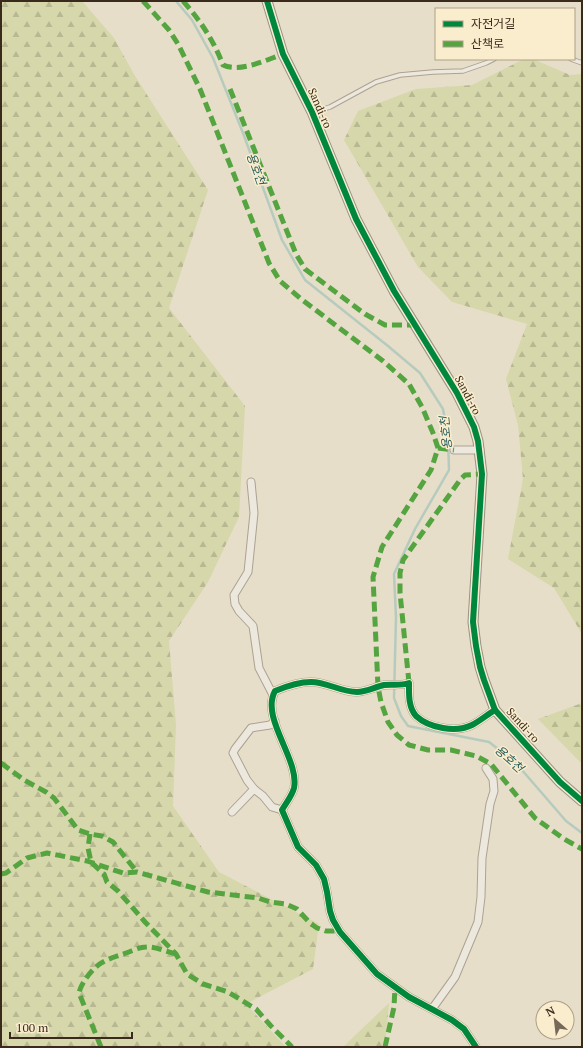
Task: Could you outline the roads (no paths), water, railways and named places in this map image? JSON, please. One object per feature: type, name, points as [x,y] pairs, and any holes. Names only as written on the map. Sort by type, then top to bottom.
[{"type":"street","name":"Sandi-ro","points":[[267,1],[283,54],[312,112],[356,219],[394,291],[457,392],[474,427],[480,450],[482,474],[473,622],[480,667],[495,710],[560,782],[582,801]]},
{"type":"street","points":[[454,450],[480,450]]},
{"type":"street","points":[[251,482],[254,514],[248,572],[234,595],[235,604],[239,611],[253,626],[258,668],[273,695]]},
{"type":"street","points":[[282,810],[294,789],[294,777],[272,708],[273,695],[275,691],[297,683],[312,682],[358,692],[385,685],[401,685],[409,683],[410,703],[415,715],[427,723],[457,728],[471,725],[495,710]]},
{"type":"street","points":[[275,721],[270,725],[251,728],[235,749],[233,754],[247,780],[254,789],[263,796],[272,807],[282,810],[298,846],[316,865],[324,879],[328,892],[330,911],[340,932],[377,974],[409,997],[452,1020],[464,1029],[476,1047]]},
{"type":"street","points":[[432,1009],[455,977],[478,922],[481,897],[482,858],[490,804],[494,791],[493,779],[486,768]]},
{"type":"street","points":[[232,812],[254,789]]},
{"type":"lane","name":"Sandi-ro","points":[[312,112],[330,107],[376,82],[400,75],[462,71],[486,64],[492,60]]},
{"type":"waterway","name":"용호천","points":[[176,1],[192,20],[213,58],[243,133],[282,240],[305,280],[420,373],[443,409],[448,437],[449,470],[415,529],[394,574],[396,617],[394,698],[401,716],[408,726],[489,742],[515,762],[566,821],[582,833]]}]
